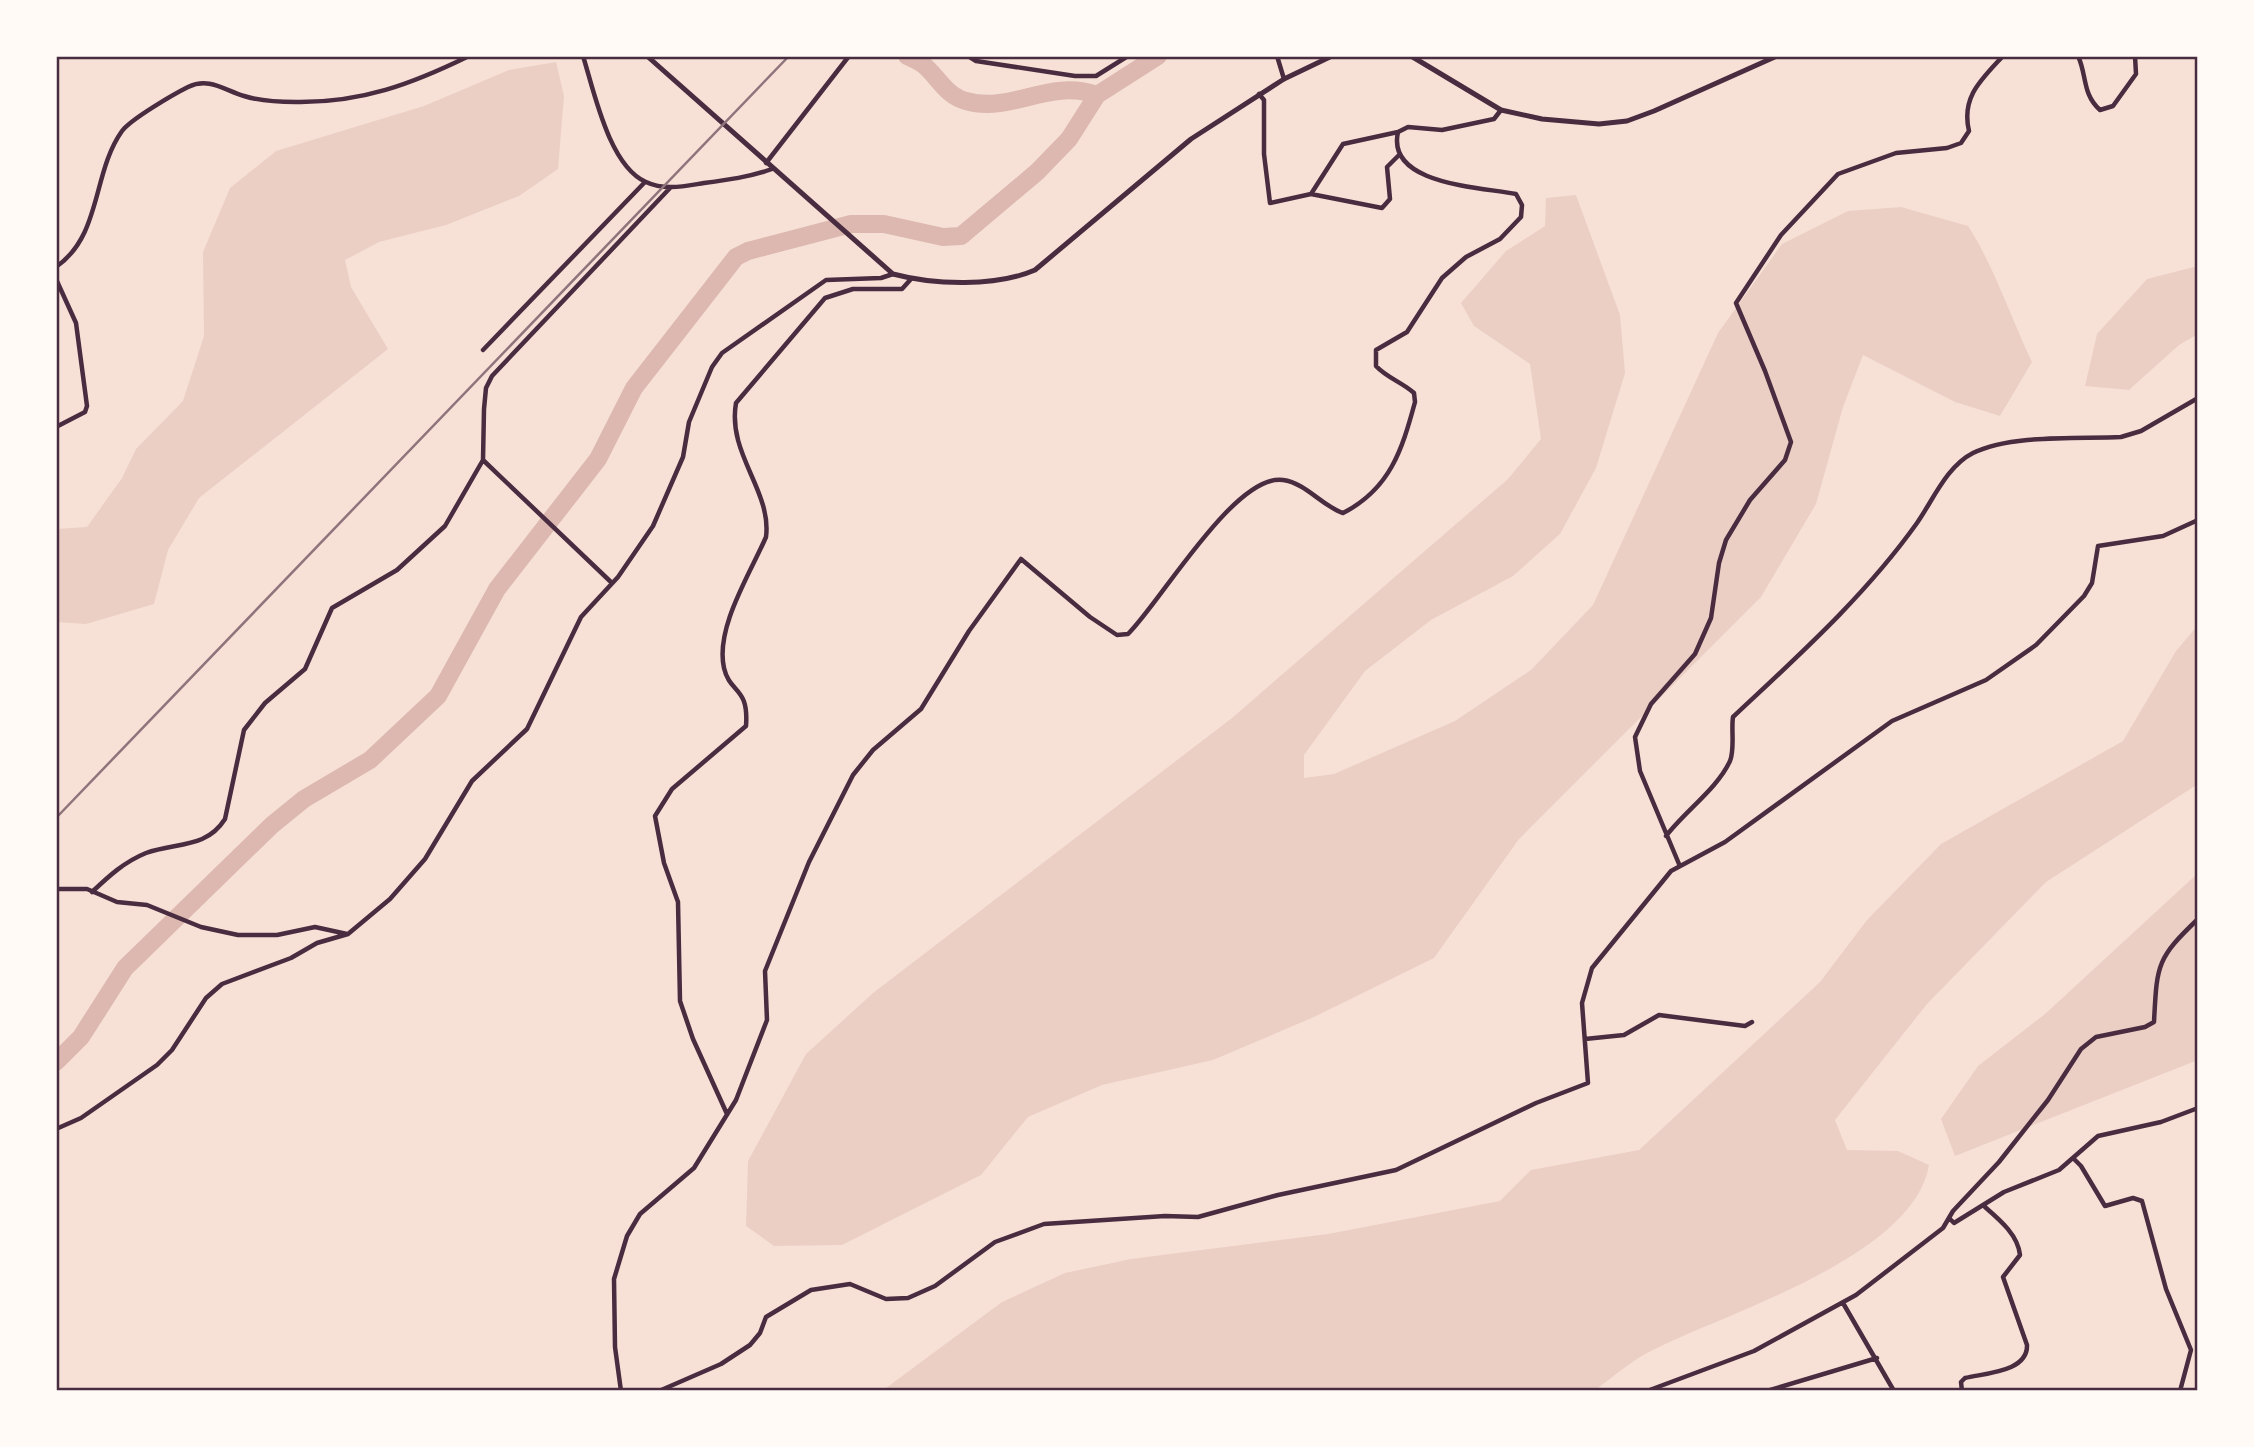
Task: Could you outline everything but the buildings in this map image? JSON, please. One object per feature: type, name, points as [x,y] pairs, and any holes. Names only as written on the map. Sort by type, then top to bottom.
[{"type":"main road","points":[[647,56],[892,274],[937,283],[1016,278],[1035,270],[1191,139],[1284,79],[1332,56]]},
{"type":"main road","points":[[1410,56],[1501,110],[1566,122],[1599,124],[1627,121],[1777,56]]},
{"type":"street","points":[[56,267],[85,234],[106,162],[123,129],[189,86],[209,83],[244,96],[266,100],[319,102],[393,90],[416,83],[469,56]]},
{"type":"street","points":[[583,56],[603,121],[624,161],[645,182],[670,188],[751,177],[772,169]]},
{"type":"street","points":[[765,163],[849,56]]},
{"type":"street","points":[[968,56],[976,61],[1034,71],[1097,76],[1128,56]]},
{"type":"street","points":[[1277,56],[1284,79]]},
{"type":"street","points":[[1679,864],[1640,771],[1635,737],[1651,704],[1695,654],[1711,618],[1719,563],[1726,540],[1750,500],[1785,460],[1791,442],[1765,370],[1736,303],[1781,236],[1838,174],[1896,153],[1947,148],[1961,143],[1969,131],[1965,117],[1967,100],[2003,56]]},
{"type":"street","points":[[2078,56],[2083,84],[2091,102],[2100,110],[2113,107],[2136,74],[2135,56]]},
{"type":"street","points":[[1259,94],[1264,100],[1264,154],[1270,203],[1311,194],[1382,208],[1390,199],[1387,167],[1398,156]]},
{"type":"street","points":[[1311,194],[1343,144],[1398,132],[1408,127],[1442,130],[1494,119],[1501,110]]},
{"type":"street","points":[[621,1391],[615,1347],[614,1279],[627,1236],[640,1214],[694,1168],[728,1114],[767,1020],[765,971],[827,825],[853,775],[873,750],[921,709],[969,631],[1021,559],[1090,617],[1117,635],[1128,634],[1194,548],[1244,496],[1263,483],[1286,480],[1306,490],[1329,508],[1343,513],[1366,502],[1392,469],[1409,422],[1415,393],[1384,375],[1376,366],[1376,351],[1407,332],[1442,278],[1466,257],[1486,248],[1510,231],[1521,217],[1522,205],[1517,194],[1421,175],[1407,167],[1398,156],[1395,143],[1398,132]]},
{"type":"street","points":[[483,351],[645,182]]},
{"type":"street","points":[[92,892],[129,861],[149,852],[206,839],[219,828],[225,818],[244,730],[265,703],[305,669],[332,608],[397,570],[445,526],[483,460],[486,388],[492,376],[670,188]]},
{"type":"street","points":[[56,1129],[81,1118],[157,1065],[172,1050],[206,998],[222,984],[291,958],[317,943],[348,934],[390,899],[425,859],[472,780],[527,729],[581,617],[611,583],[653,526],[683,457],[689,422],[712,367],[722,353],[826,281],[892,274]]},
{"type":"street","points":[[56,279],[76,323],[88,407],[85,412],[56,427]]},
{"type":"street","points":[[728,1114],[693,1038],[680,1000],[678,902],[661,853],[656,816],[672,789],[746,726],[745,697],[725,673],[723,665],[723,633],[766,537],[768,521],[736,439],[733,421],[736,403],[825,298],[853,289],[902,289],[911,279]]},
{"type":"street","points":[[1666,837],[1685,811],[1719,777],[1731,758],[1733,718],[1861,594],[1916,524],[1954,468],[1970,454],[1992,445],[2131,434],[2198,398]]},
{"type":"street","points":[[483,460],[611,583]]},
{"type":"street","points":[[659,1391],[720,1364],[750,1345],[766,1317],[811,1290],[850,1284],[886,1298],[908,1297],[935,1286],[995,1242],[1044,1224],[1165,1216],[1198,1217],[1278,1195],[1396,1170],[1536,1103],[1588,1083],[1582,1003],[1591,968],[1618,932],[1679,864],[1725,842],[1892,721],[1986,680],[2036,645],[2084,596],[2092,583],[2098,546],[2163,536],[2198,520]]},
{"type":"street","points":[[56,889],[92,892],[117,902],[147,905],[201,927],[238,935],[276,935],[315,927],[348,934]]},
{"type":"street","points":[[1647,1391],[1754,1351],[1843,1303],[1911,1253],[1950,1219],[1953,1211],[1999,1161],[2048,1100],[2081,1049],[2096,1037],[2145,1027],[2154,1022],[2160,961],[2168,948],[2198,919]]},
{"type":"street","points":[[1586,1038],[1624,1035],[1659,1015],[1745,1026],[1752,1022]]},
{"type":"street","points":[[1950,1219],[1954,1223],[1985,1207],[2004,1192],[2059,1170],[2084,1145],[2098,1136],[2161,1122],[2198,1108]]},
{"type":"street","points":[[2073,1158],[2081,1166],[2105,1206],[2133,1198],[2142,1201],[2166,1289],[2191,1350],[2180,1391]]},
{"type":"street","points":[[1962,1391],[1961,1382],[1965,1378],[2006,1368],[2023,1361],[2027,1355],[2027,1345],[2003,1277],[2020,1255],[2019,1248],[2005,1224],[1985,1207]]},
{"type":"street","points":[[1843,1303],[1894,1391]]},
{"type":"street","points":[[1767,1391],[1877,1358]]},
{"type":"shaded area","points":[[556,62],[564,96],[558,169],[519,196],[446,225],[379,242],[345,260],[351,287],[388,349],[199,498],[168,550],[154,604],[86,624],[56,622],[56,529],[87,527],[122,478],[136,449],[183,401],[204,336],[203,252],[230,188],[276,151],[424,106],[509,70]]},
{"type":"shaded area","points":[[1576,195],[1620,315],[1625,373],[1596,468],[1560,534],[1513,576],[1431,620],[1365,671],[1304,755],[1304,778],[1334,774],[1455,721],[1531,670],[1593,605],[1718,333],[1782,244],[1848,211],[1901,207],[1968,226],[1994,275],[2032,362],[2000,416],[1955,402],[1863,355],[1843,407],[1816,504],[1761,597],[1519,839],[1434,958],[1314,1017],[1213,1060],[1102,1085],[1028,1117],[981,1175],[842,1245],[774,1246],[746,1226],[748,1161],[806,1054],[873,993],[1232,718],[1508,479],[1541,439],[1530,364],[1474,326],[1461,303],[1506,251],[1545,226],[1546,198]]},
{"type":"shaded area","points":[[2198,266],[2198,334],[2179,345],[2129,390],[2085,386],[2097,334],[2147,279]]},
{"type":"shaded area","points":[[2198,625],[2198,784],[2046,882],[1927,1004],[1835,1120],[1847,1150],[1898,1151],[1929,1165],[1916,1198],[1890,1227],[1855,1253],[1814,1277],[1647,1353],[1594,1391],[882,1391],[1002,1302],[1065,1273],[1131,1259],[1328,1234],[1500,1201],[1531,1170],[1639,1150],[1820,982],[1867,920],[1941,844],[2123,741],[2176,651]]},
{"type":"shaded area","points":[[2198,873],[2198,1060],[1955,1156],[1941,1119],[1978,1066],[2045,1014]]},
{"type":"waterway","points":[[907,56],[924,65],[959,99],[983,104],[1062,91],[1097,95],[1158,56]]},
{"type":"waterway","points":[[56,1062],[81,1037],[125,968],[272,825],[304,799],[370,760],[438,696],[497,589],[598,459],[634,388],[736,257],[748,251],[851,224],[884,224],[943,237],[961,236],[1037,172],[1069,139],[1097,95]]},
{"type":"railway","points":[[56,818],[789,56]]}]
